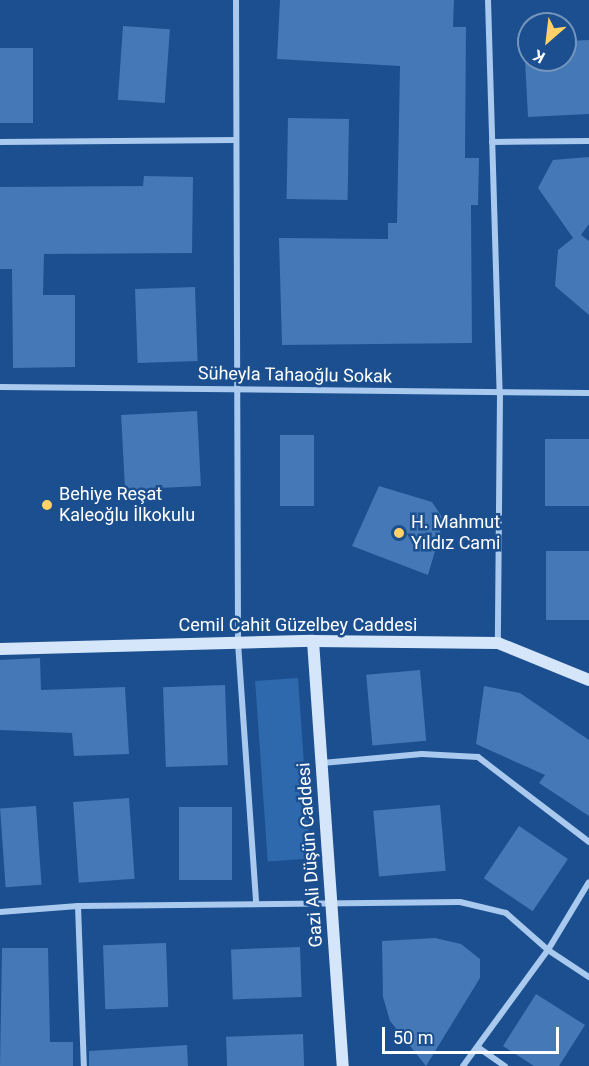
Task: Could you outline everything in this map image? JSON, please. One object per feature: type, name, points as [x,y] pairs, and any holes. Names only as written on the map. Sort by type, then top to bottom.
[{"type":"street","points":[[236,0],[238,643],[256,902]]},
{"type":"street","points":[[488,0],[500,394],[498,643]]},
{"type":"street","points":[[0,142],[236,140]]},
{"type":"street","points":[[492,142],[589,141]]},
{"type":"street","name":"Süheyla Tahaoğlu Sokak","points":[[0,387],[236,388],[500,394],[589,393]]},
{"type":"street","name":"Cemil Cahit Güzelbey Caddesi","points":[[0,649],[313,641],[498,643],[589,680]]},
{"type":"street","name":"Gazi Ali Düşün Caddesi","points":[[313,641],[343,1066]]},
{"type":"street","points":[[322,763],[422,754],[478,757],[589,842]]},
{"type":"street","points":[[464,1066],[548,950],[589,882]]},
{"type":"street","points":[[0,912],[78,906],[256,902],[460,902],[506,913],[548,950],[589,976]]},
{"type":"street","points":[[78,906],[84,1066]]},
{"type":"street","points":[[479,1048],[505,1066]]},
{"type":"shaded area","points":[[298,678],[311,859],[268,862],[255,681]]},
{"type":"building","points":[[280,0],[454,0],[453,27],[466,27],[465,158],[479,158],[478,205],[471,205],[472,343],[282,345],[279,238],[388,239],[388,223],[397,223],[400,66],[277,59]]},
{"type":"building","points":[[123,26],[170,29],[165,103],[118,100]]},
{"type":"building","points":[[577,40],[589,40],[589,114],[528,117],[526,72],[577,72]]},
{"type":"building","points":[[0,48],[33,48],[33,123],[0,123]]},
{"type":"building","points":[[288,118],[349,119],[348,200],[287,199]]},
{"type":"building","points":[[589,157],[589,224],[581,235],[589,241],[589,315],[555,286],[558,250],[573,238],[538,188],[553,160]]},
{"type":"building","points":[[144,176],[193,177],[192,253],[44,254],[43,295],[75,295],[75,367],[13,368],[12,269],[0,269],[0,187],[143,186]]},
{"type":"building","points":[[195,287],[198,361],[138,363],[135,289]]},
{"type":"building","points":[[197,411],[201,486],[125,490],[121,415]]},
{"type":"building","points":[[280,435],[314,435],[314,506],[280,506]]},
{"type":"building","points":[[545,439],[589,439],[589,506],[545,506]]},
{"type":"building","name":"H. Mahmut Yıldız Cami","points":[[379,486],[432,502],[444,520],[428,575],[352,546]]},
{"type":"building","points":[[546,551],[589,551],[589,620],[546,620]]},
{"type":"building","points":[[40,658],[41,690],[125,687],[129,754],[74,756],[72,733],[0,730],[0,660]]},
{"type":"building","points":[[420,670],[426,741],[372,745],[366,675]]},
{"type":"building","points":[[225,685],[228,765],[166,767],[163,687]]},
{"type":"building","points":[[484,686],[520,693],[589,740],[589,816],[539,783],[545,775],[476,744]]},
{"type":"building","points":[[129,798],[135,879],[79,883],[73,802]]},
{"type":"building","points":[[440,805],[446,871],[379,877],[373,811]]},
{"type":"building","points":[[36,806],[42,885],[6,887],[0,809]]},
{"type":"building","points":[[179,807],[232,807],[232,880],[179,880]]},
{"type":"building","points":[[519,826],[568,859],[533,911],[484,878]]},
{"type":"building","points":[[435,938],[461,944],[480,959],[480,978],[426,1066],[390,1021],[383,997],[382,941]]},
{"type":"building","points":[[166,943],[168,1007],[105,1009],[103,945]]},
{"type":"building","points":[[300,947],[302,997],[233,999],[231,949]]},
{"type":"building","points":[[2,948],[48,948],[50,1042],[73,1042],[73,1066],[0,1066]]},
{"type":"building","points":[[536,994],[585,1025],[559,1066],[534,1066],[503,1046]]},
{"type":"building","points":[[303,1034],[304,1066],[227,1066],[226,1037]]},
{"type":"building","points":[[187,1045],[188,1066],[89,1066],[89,1051]]},
{"type":"place","name":"Behiye Reşat Kaleoğlu İlkokulu","points":[[47,505]]},
{"type":"place","name":"H. Mahmut Yıldız Cami","points":[[399,533]]}]
